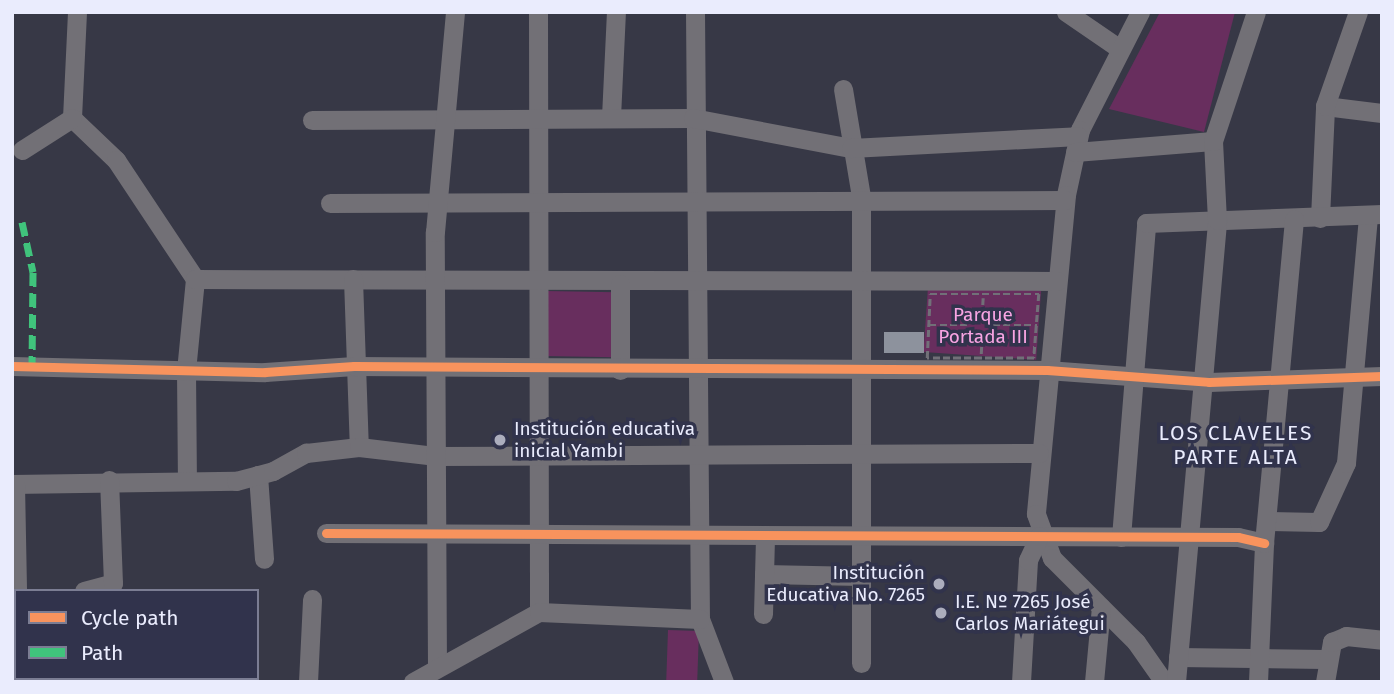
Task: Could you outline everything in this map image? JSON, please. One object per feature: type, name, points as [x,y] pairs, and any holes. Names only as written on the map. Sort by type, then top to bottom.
[{"type":"street","points":[[77,12],[72,118],[116,160],[195,279],[186,371],[187,481]]},
{"type":"street","points":[[437,668],[437,202],[441,118],[455,12]]},
{"type":"street","points":[[538,12],[535,455],[539,612]]},
{"type":"street","points":[[611,117],[616,12]]},
{"type":"street","points":[[695,12],[702,370],[701,619],[724,682]]},
{"type":"street","points":[[1066,12],[1120,49]]},
{"type":"street","points":[[1021,682],[1028,560],[1039,536],[1039,453],[1065,200],[1077,144],[1120,49],[1140,12]]},
{"type":"street","points":[[1176,682],[1217,220],[1213,141],[1256,12]]},
{"type":"street","points":[[1320,218],[1325,106],[1358,12]]},
{"type":"street","points":[[843,89],[851,148],[859,161],[861,197],[861,663]]},
{"type":"street","points":[[1325,106],[1382,113]]},
{"type":"street","points":[[22,150],[72,118]]},
{"type":"street","points":[[312,120],[695,118],[851,148],[1213,141]]},
{"type":"street","points":[[330,203],[861,197],[1065,200]]},
{"type":"street","points":[[1121,537],[1146,223],[1375,215],[1348,455],[1323,516],[1312,524],[1267,521]]},
{"type":"street","points":[[1258,682],[1264,542],[1294,219]]},
{"type":"street","points":[[195,279],[699,285],[1057,281]]},
{"type":"street","points":[[353,279],[354,366],[359,447]]},
{"type":"street","points":[[620,284],[620,370]]},
{"type":"street","points":[[12,366],[186,371],[354,366],[536,370],[1048,370],[1203,381],[1382,376]]},
{"type":"street","points":[[17,589],[14,484],[109,480],[187,481],[258,475],[306,453],[359,447],[436,456],[1039,453]]},
{"type":"street","points":[[258,475],[264,559]]},
{"type":"street","points":[[91,589],[113,583],[109,480]]},
{"type":"street","points":[[327,533],[1189,537],[1264,542]]},
{"type":"street","points":[[763,614],[765,535]]},
{"type":"street","points":[[1039,536],[1052,558],[1101,607],[1164,682]]},
{"type":"street","points":[[764,574],[861,576]]},
{"type":"street","points":[[308,682],[312,599]]},
{"type":"street","points":[[1094,682],[1101,607]]},
{"type":"street","points":[[413,682],[539,612],[701,619]]},
{"type":"street","points":[[1325,682],[1324,659],[1339,638],[1382,640]]},
{"type":"street","points":[[1178,657],[1259,654],[1324,659]]},
{"type":"path","points":[[930,294],[983,294],[1039,294],[1034,358],[927,358],[930,294]]},
{"type":"path","points":[[982,315],[983,294]]},
{"type":"path","points":[[929,325],[971,325]]},
{"type":"path","points":[[993,325],[1037,325]]},
{"type":"path","points":[[981,358],[982,337]]},
{"type":"green space","points":[[1160,12],[1235,12],[1204,132],[1109,109]]},
{"type":"green space","name":"Parque Portada III","points":[[928,283],[1041,291],[1036,360],[923,352]]},
{"type":"green space","points":[[546,291],[615,292],[614,357],[545,356]]},
{"type":"green space","points":[[668,630],[699,631],[697,682],[666,682]]},
{"type":"building","points":[[884,332],[924,332],[924,353],[884,353]]},
{"type":"marked path","points":[[22,222],[33,272],[32,367]]},
{"type":"cycle path","points":[[12,366],[265,372],[354,366],[1047,370],[1209,382],[1382,376]]},
{"type":"cycle path","points":[[326,533],[1238,537],[1264,543]]},
{"type":"place","name":"Institución educativa inicial Yambi","points":[[500,440]]},
{"type":"place","name":"Institución Educativa No. 7265","points":[[939,584]]},
{"type":"place","name":"I.E. Nº 7265 José Carlos Mariátegui","points":[[941,613]]},
{"type":"district","name":"LOS CLAVELES PARTE ALTA","points":[[1236,445]]}]
